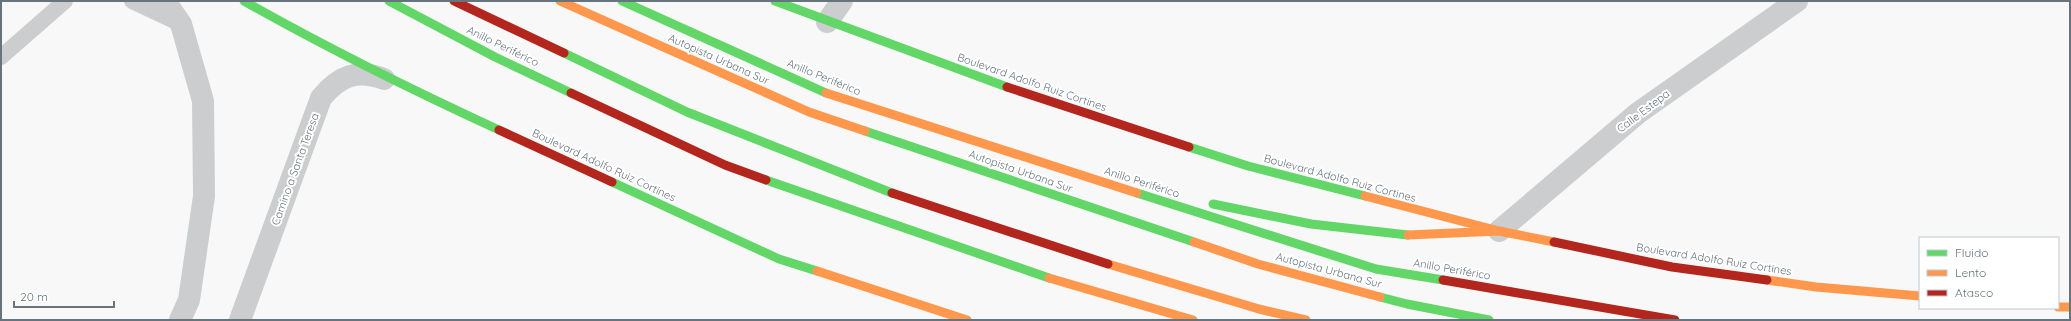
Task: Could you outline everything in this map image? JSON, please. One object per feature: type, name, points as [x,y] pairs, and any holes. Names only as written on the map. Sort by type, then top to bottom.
[{"type":"main road","name":"Boulevard Adolfo Ruiz Cortines","points":[[244,1],[308,38],[397,83],[778,259],[966,320]]},
{"type":"main road","name":"Anillo Periférico","points":[[389,1],[495,57],[725,165],[1065,284],[1193,320]]},
{"type":"main road","points":[[454,1],[687,112],[880,189],[1142,276],[1259,309],[1306,320]]},
{"type":"main road","name":"Autopista Urbana Sur","points":[[560,1],[816,115],[1258,264],[1407,304],[1490,320]]},
{"type":"main road","name":"Anillo Periférico","points":[[622,1],[829,94],[1376,268],[1674,320]]},
{"type":"main road","name":"Boulevard Adolfo Ruiz Cortines","points":[[775,1],[827,22],[1124,127],[1248,166],[1499,232],[1672,267],[1816,287],[1919,296]]},
{"type":"main road","points":[[1091,178],[1182,198]]},
{"type":"main road","points":[[1205,202],[1311,224],[1417,236],[1499,232]]},
{"type":"main road","points":[[2059,307],[2070,306]]},
{"type":"street","points":[[165,1],[181,24],[203,101],[204,196],[189,300],[180,320]]},
{"type":"street","points":[[827,22],[842,1]]},
{"type":"street","name":"Calle Estepa","points":[[1499,232],[1638,113],[1797,1]]},
{"type":"street","name":"Camino a Santa Teresa","points":[[240,320],[321,98],[330,87],[342,79],[356,74],[371,74],[397,83]]},
{"type":"lane","points":[[1,57],[65,1]]},
{"type":"lane","points":[[132,1],[181,24]]},
{"type":"traffic: fast","points":[[244,1],[370,68],[499,130]]},
{"type":"traffic: fast","points":[[389,1],[495,57],[571,93]]},
{"type":"traffic: fast","points":[[622,1],[826,93]]},
{"type":"traffic: fast","points":[[775,1],[1007,87]]},
{"type":"traffic: fast","points":[[564,53],[687,112],[892,193]]},
{"type":"traffic: fast","points":[[865,131],[1194,242]]},
{"type":"traffic: fast","points":[[1189,147],[1248,166],[1365,196]]},
{"type":"traffic: fast","points":[[766,180],[1049,278]]},
{"type":"traffic: fast","points":[[612,182],[779,259],[817,271]]},
{"type":"traffic: fast","points":[[1137,193],[1376,269],[1443,280]]},
{"type":"traffic: fast","points":[[1213,204],[1311,224],[1408,235]]},
{"type":"traffic: fast","points":[[1380,297],[1407,304],[1489,320]]},
{"type":"traffic: slow","points":[[560,1],[809,112],[865,131]]},
{"type":"traffic: slow","points":[[826,93],[1137,193]]},
{"type":"traffic: slow","points":[[1365,196],[1499,231],[1554,242]]},
{"type":"traffic: slow","points":[[1408,235],[1499,231]]},
{"type":"traffic: slow","points":[[1194,242],[1258,264],[1380,297]]},
{"type":"traffic: slow","points":[[1108,264],[1259,309],[1306,320]]},
{"type":"traffic: slow","points":[[817,271],[967,320]]},
{"type":"traffic: slow","points":[[1049,278],[1193,320]]},
{"type":"traffic: slow","points":[[1767,280],[1816,287],[1919,296]]},
{"type":"traffic: slow","points":[[2059,307],[2070,307]]},
{"type":"traffic: jam","points":[[454,1],[564,53]]},
{"type":"traffic: jam","points":[[1007,87],[1189,147]]},
{"type":"traffic: jam","points":[[571,93],[725,165],[766,180]]},
{"type":"traffic: jam","points":[[499,130],[612,182]]},
{"type":"traffic: jam","points":[[892,193],[1108,264]]},
{"type":"traffic: jam","points":[[1554,242],[1672,267],[1767,280]]},
{"type":"traffic: jam","points":[[1443,280],[1675,320]]}]
